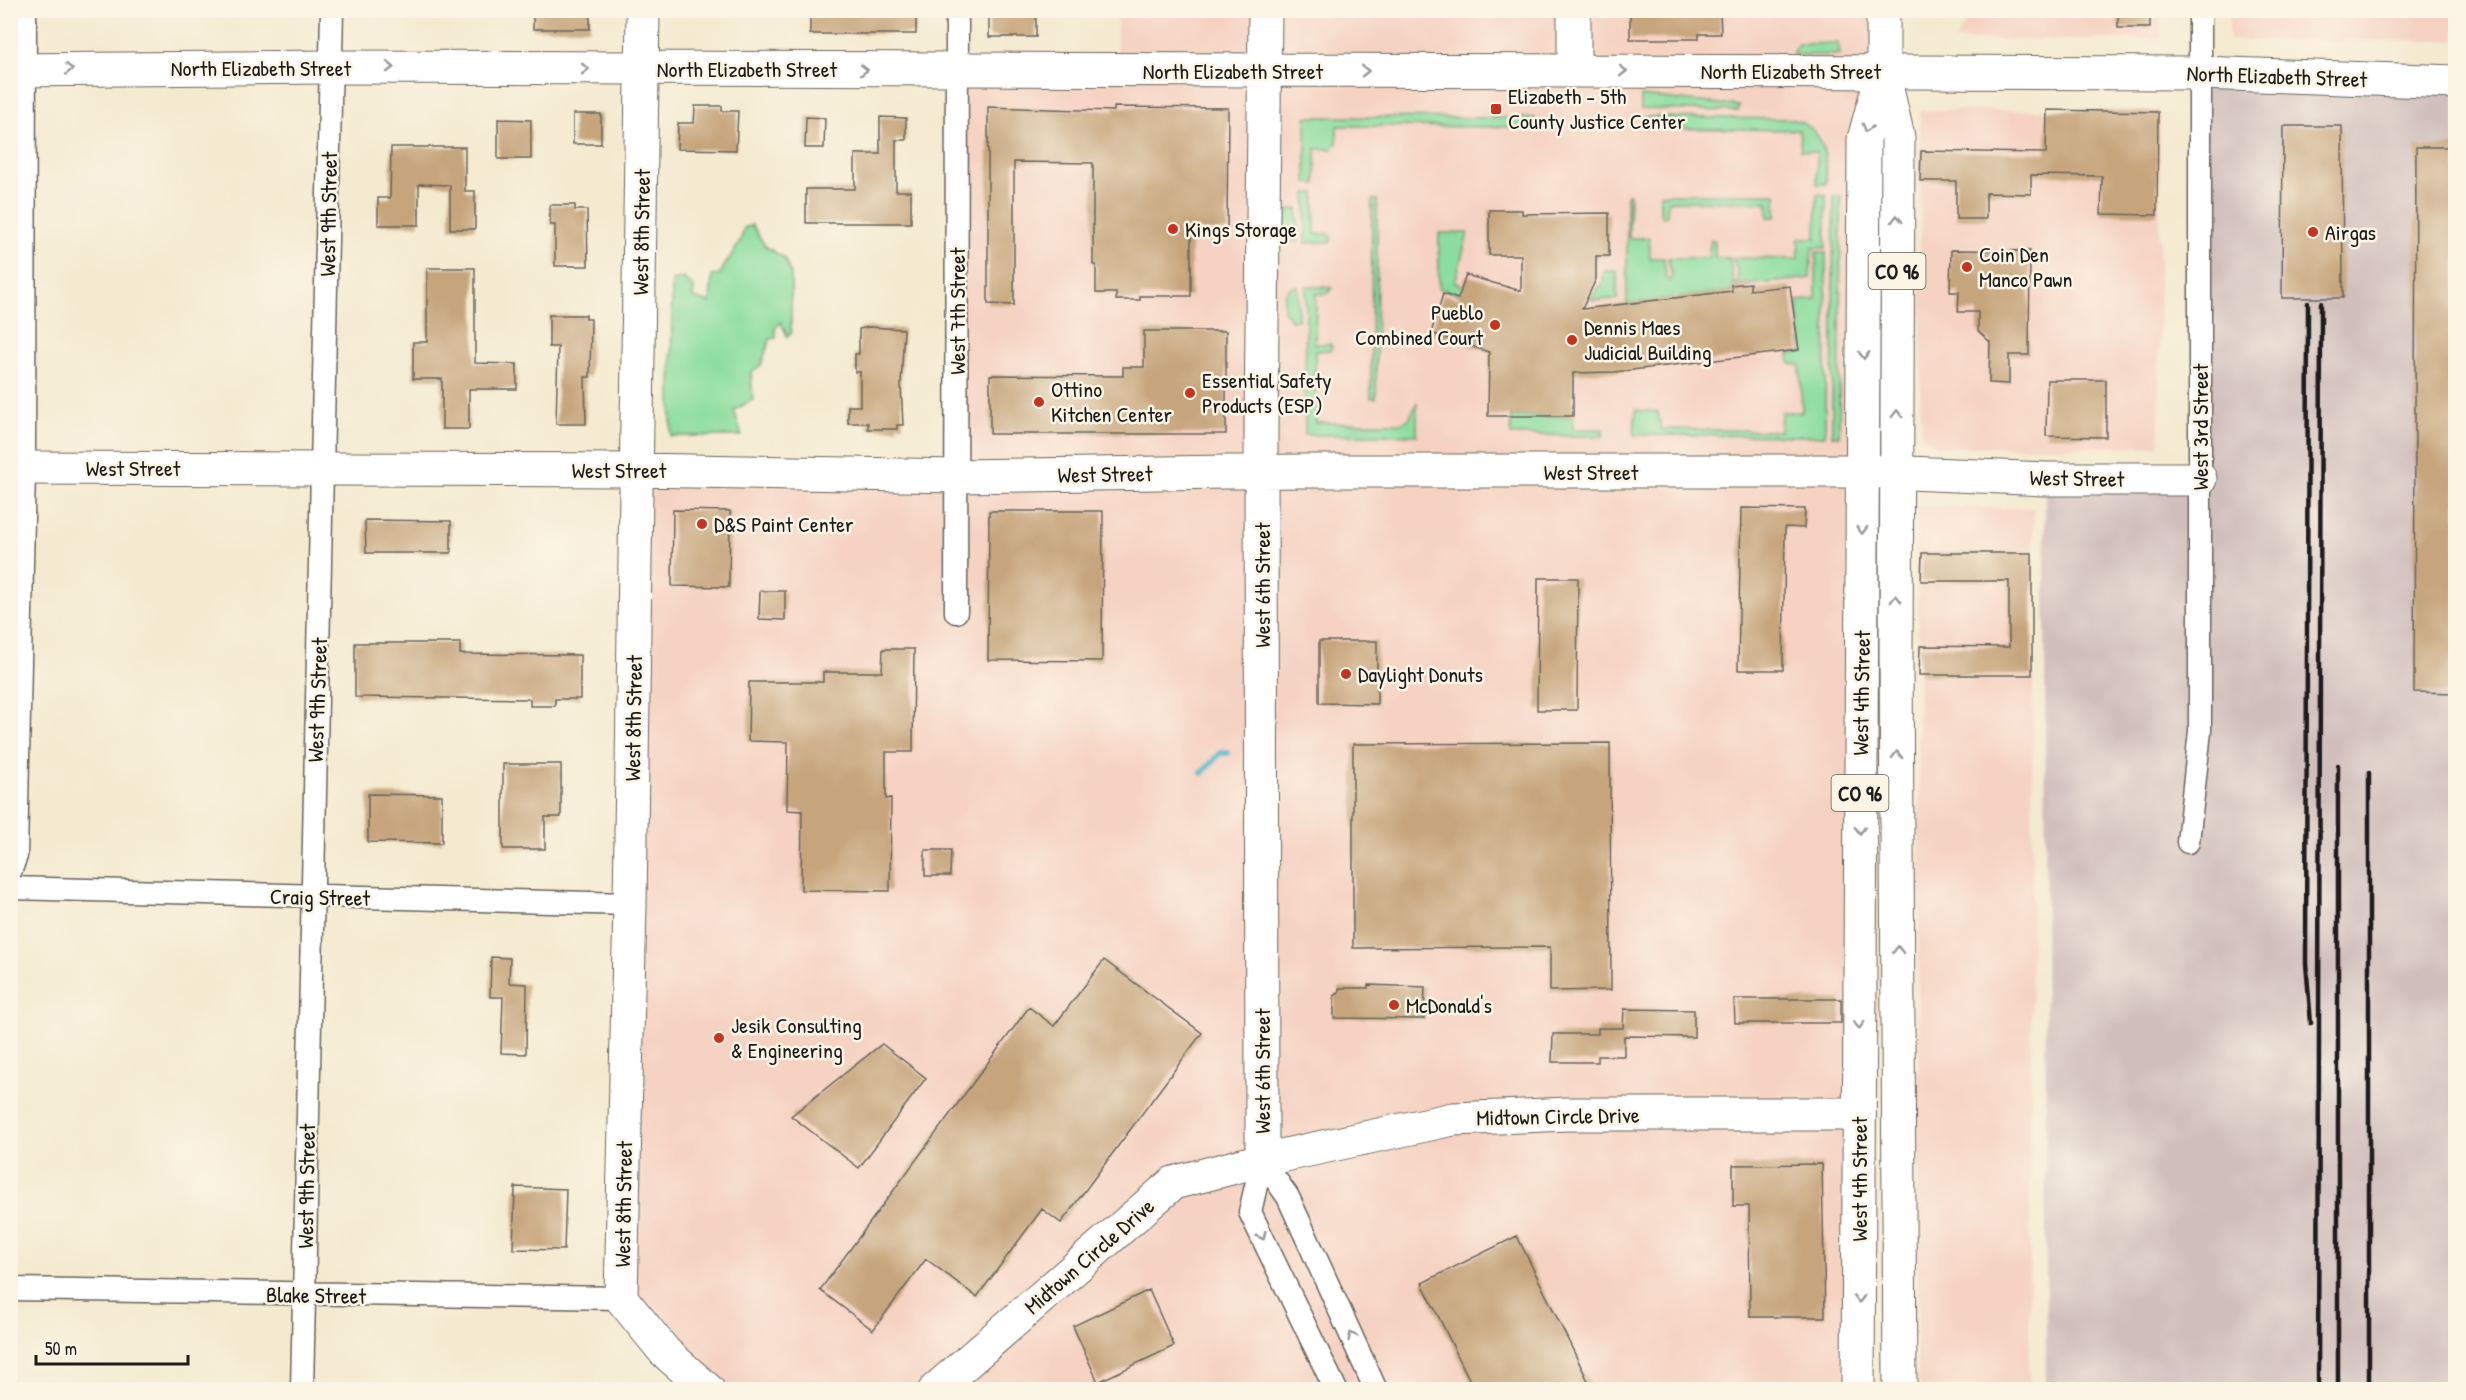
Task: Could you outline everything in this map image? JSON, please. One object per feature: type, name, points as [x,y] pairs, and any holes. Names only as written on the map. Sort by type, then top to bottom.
[{"type":"street","points":[[10,872],[16,856],[18,70],[25,10]]},
{"type":"street","name":"West 9th Street","points":[[302,1389],[332,10]]},
{"type":"street","name":"West 8th Street","points":[[643,10],[638,470],[621,1299],[664,1352],[708,1389]]},
{"type":"street","name":"West 7th Street","points":[[956,612],[957,10]]},
{"type":"street","name":"West 6th Street","points":[[1262,1160],[1265,10]]},
{"type":"street","points":[[1574,10],[1574,71]]},
{"type":"street","name":"West 4th Street","points":[[1883,10],[1883,72],[1898,137],[1900,1389]]},
{"type":"street","name":"West 3rd Street","points":[[2188,842],[2200,731],[2200,10]]},
{"type":"street","name":"North Elizabeth Street","points":[[18,70],[331,67],[2200,73],[2456,82]]},
{"type":"street","name":"West 4th Street","points":[[1858,1389],[1864,139],[1883,72]]},
{"type":"street","name":"West Street","points":[[17,468],[638,470],[956,476],[1262,472],[1863,471],[2044,479],[2200,479]]},
{"type":"street","name":"Craig Street","points":[[10,888],[630,904]]},
{"type":"street","name":"Midtown Circle Drive","points":[[935,1389],[1173,1183],[1262,1160],[1453,1119],[1568,1114],[1859,1114]]},
{"type":"street","points":[[1859,1114],[1880,1134],[1880,1389]]},
{"type":"street","points":[[1262,1160],[1250,1212],[1336,1389]]},
{"type":"street","points":[[1262,1160],[1288,1197],[1376,1389]]},
{"type":"street","name":"Blake Street","points":[[10,1289],[621,1299]]},
{"type":"shaded area","points":[[1117,11],[1883,11],[1877,1116],[1859,1145],[1858,1389],[708,1389],[621,1298],[638,470],[956,476],[957,71],[1117,71]]},
{"type":"shaded area","points":[[1972,11],[2160,11],[2161,39],[1955,40]]},
{"type":"shaded area","points":[[2229,11],[2455,11],[2455,41],[2229,40]]},
{"type":"shaded area","points":[[2200,73],[2455,82],[2455,1389],[2046,1389],[2045,479],[2200,479]]},
{"type":"shaded area","points":[[1920,110],[2160,111],[2159,447],[1938,447],[1921,435]]},
{"type":"shaded area","points":[[1917,507],[2034,508],[2029,1388],[1922,1387],[1917,1380],[1919,799]]},
{"type":"green space","points":[[1838,43],[1840,55],[1794,55],[1792,53],[1798,44]]},
{"type":"green space","points":[[1641,96],[1739,106],[1738,111],[1641,109]]},
{"type":"green space","points":[[1306,117],[1535,118],[1534,127],[1337,126],[1337,143],[1332,149],[1316,149],[1316,184],[1306,183]]},
{"type":"green space","points":[[1644,117],[1791,119],[1802,123],[1811,128],[1822,144],[1826,163],[1826,184],[1817,184],[1817,152],[1801,150],[1799,130],[1643,128]]},
{"type":"green space","points":[[1306,193],[1315,193],[1315,234],[1329,234],[1332,237],[1331,242],[1306,243]]},
{"type":"green space","points":[[1627,194],[1630,194],[1629,238],[1649,238],[1650,258],[1664,258],[1666,278],[1669,281],[1672,276],[1668,258],[1708,258],[1711,239],[1715,241],[1715,258],[1730,258],[1733,284],[1738,281],[1738,278],[1733,258],[1798,259],[1799,238],[1816,238],[1817,194],[1826,195],[1826,248],[1812,248],[1810,278],[1732,285],[1732,291],[1627,304]]},
{"type":"green space","points":[[1660,194],[1776,194],[1776,217],[1768,217],[1768,202],[1668,201],[1667,216],[1663,217],[1660,214]]},
{"type":"green space","points":[[1834,196],[1841,196],[1839,436],[1832,436]]},
{"type":"green space","points":[[1372,200],[1377,200],[1376,398],[1371,398]]},
{"type":"green space","points":[[1291,209],[1298,209],[1298,242],[1290,241],[1285,234],[1284,217]]},
{"type":"green space","points":[[752,225],[765,246],[784,258],[791,275],[791,334],[787,336],[781,322],[775,328],[776,338],[770,339],[761,365],[751,372],[753,400],[734,410],[742,436],[671,436],[672,281],[683,278],[694,287],[693,298],[710,303],[712,276],[720,274],[737,246],[744,228]]},
{"type":"green space","points":[[1439,233],[1468,233],[1455,282],[1464,286],[1461,295],[1439,288]]},
{"type":"green space","points":[[1816,252],[1826,252],[1825,436],[1634,435],[1636,410],[1658,412],[1661,429],[1780,431],[1781,412],[1802,412],[1800,365],[1790,364],[1789,354],[1803,352],[1797,301],[1816,299]]},
{"type":"green space","points":[[1605,271],[1617,271],[1617,299],[1592,300],[1592,296],[1602,284]]},
{"type":"green space","points":[[1298,286],[1298,320],[1291,320],[1284,311],[1284,298],[1289,288]]},
{"type":"green space","points":[[1306,286],[1332,288],[1329,293],[1316,294],[1315,344],[1330,344],[1332,347],[1330,350],[1315,351],[1316,423],[1401,423],[1409,419],[1417,402],[1417,435],[1305,435]]},
{"type":"green space","points":[[1511,416],[1573,416],[1573,429],[1603,429],[1603,436],[1511,435]]},
{"type":"building","points":[[533,10],[590,10],[590,29],[533,29]]},
{"type":"building","points":[[810,10],[916,10],[916,34],[810,34]]},
{"type":"building","points":[[1630,10],[1720,10],[1721,34],[1699,34],[1699,39],[1630,39]]},
{"type":"building","points":[[2118,10],[2150,10],[2150,28],[2118,28]]},
{"type":"building","points":[[993,11],[1036,11],[1036,37],[989,37],[989,17],[993,17]]},
{"type":"building","points":[[695,106],[722,106],[722,111],[738,111],[736,150],[677,149],[678,123],[694,123]]},
{"type":"building","points":[[988,107],[1114,111],[1114,107],[1228,108],[1227,231],[1191,231],[1191,296],[1140,296],[1140,300],[1116,300],[1116,293],[1096,293],[1096,265],[1093,265],[1093,163],[1014,162],[1014,305],[988,304]]},
{"type":"building","points":[[2047,110],[2158,112],[2157,215],[2101,214],[2102,176],[2031,175],[2031,194],[1986,193],[1986,219],[1956,219],[1956,181],[1920,181],[1921,151],[2046,153]]},
{"type":"building","points":[[573,114],[601,114],[601,144],[573,144]]},
{"type":"building","points":[[806,117],[825,118],[824,148],[805,148]]},
{"type":"building","points":[[880,117],[906,118],[906,140],[896,140],[896,191],[911,191],[911,223],[806,223],[806,189],[855,189],[855,154],[880,154]]},
{"type":"building","points":[[498,119],[531,120],[531,159],[498,159]]},
{"type":"building","name":"Airgas","points":[[2283,126],[2342,126],[2343,298],[2282,298]]},
{"type":"building","points":[[391,147],[465,147],[465,191],[475,191],[475,229],[450,229],[450,185],[419,184],[419,225],[378,225],[378,198],[390,198]]},
{"type":"building","points":[[2416,147],[2456,147],[2456,693],[2414,692]]},
{"type":"building","points":[[550,205],[575,205],[575,210],[587,210],[588,266],[555,266],[555,225],[550,225]]},
{"type":"building","points":[[1489,210],[1522,210],[1522,214],[1609,213],[1609,256],[1596,256],[1596,279],[1582,309],[1732,291],[1731,285],[1750,283],[1750,290],[1790,286],[1799,350],[1615,372],[1573,373],[1573,416],[1488,416],[1489,352],[1431,333],[1443,294],[1458,299],[1466,275],[1521,291],[1521,255],[1489,255]]},
{"type":"building","points":[[1951,250],[2030,251],[2029,355],[2009,355],[2009,384],[1989,383],[1990,342],[1978,331],[1978,312],[1958,312],[1959,292],[1950,292]]},
{"type":"building","points":[[427,268],[475,268],[475,363],[517,364],[517,389],[469,389],[469,429],[442,429],[442,379],[413,379],[413,342],[427,342]]},
{"type":"building","points":[[549,315],[586,315],[586,319],[591,319],[590,377],[585,377],[586,424],[556,424],[558,347],[549,347]]},
{"type":"building","points":[[869,327],[904,329],[901,385],[903,425],[897,425],[897,429],[868,429],[868,423],[848,423],[848,406],[860,406],[860,372],[855,372],[855,354],[859,354],[859,329]]},
{"type":"building","points":[[1144,331],[1226,331],[1226,434],[990,434],[990,375],[1123,376],[1123,367],[1144,367]]},
{"type":"building","points":[[2047,380],[2106,380],[2106,437],[2046,436]]},
{"type":"building","points":[[1741,508],[1805,509],[1804,528],[1785,527],[1783,670],[1738,670]]},
{"type":"building","points":[[673,510],[730,511],[729,587],[672,586]]},
{"type":"building","points":[[989,511],[1103,511],[1102,661],[988,660]]},
{"type":"building","points":[[365,520],[451,521],[451,553],[366,553]]},
{"type":"building","points":[[1922,553],[2032,553],[2032,675],[1919,675],[1920,646],[2009,647],[2009,581],[1921,581]]},
{"type":"building","points":[[1538,578],[1578,578],[1577,710],[1537,710]]},
{"type":"building","points":[[760,591],[785,591],[785,620],[759,619]]},
{"type":"building","points":[[1319,641],[1377,641],[1377,704],[1319,703]]},
{"type":"building","points":[[355,643],[460,643],[460,654],[580,655],[580,699],[555,699],[555,706],[530,706],[530,699],[355,697]]},
{"type":"building","points":[[883,649],[914,649],[913,752],[886,752],[886,799],[891,798],[890,891],[801,890],[802,811],[787,810],[788,742],[748,741],[749,682],[823,682],[823,672],[882,672]]},
{"type":"building","points":[[1610,743],[1611,990],[1550,991],[1550,947],[1353,948],[1353,744]]},
{"type":"building","points":[[503,764],[561,764],[561,817],[545,817],[545,849],[503,849]]},
{"type":"building","points":[[368,794],[442,795],[442,843],[368,842]]},
{"type":"building","points":[[925,850],[951,850],[950,876],[925,876]]},
{"type":"building","points":[[491,957],[510,958],[509,983],[527,984],[526,1054],[501,1053],[503,997],[490,997]]},
{"type":"building","points":[[1104,960],[1202,1033],[1061,1223],[1042,1209],[977,1297],[926,1259],[873,1330],[820,1290],[1029,1007],[1054,1026]]},
{"type":"building","points":[[1368,985],[1425,987],[1424,1019],[1334,1018],[1334,996],[1339,993],[1339,988],[1368,988]]},
{"type":"building","points":[[1734,999],[1841,999],[1841,1023],[1735,1023]]},
{"type":"building","points":[[1624,1009],[1694,1010],[1694,1037],[1624,1036],[1624,1056],[1598,1056],[1598,1062],[1552,1062],[1553,1034],[1598,1034],[1598,1028],[1623,1028]]},
{"type":"building","points":[[882,1044],[926,1078],[859,1168],[791,1116]]},
{"type":"building","points":[[1822,1164],[1825,1317],[1750,1317],[1749,1206],[1733,1206],[1733,1165]]},
{"type":"building","points":[[515,1187],[566,1189],[564,1250],[513,1249]]},
{"type":"building","points":[[1517,1236],[1592,1389],[1474,1389],[1422,1283]]},
{"type":"building","points":[[1149,1290],[1174,1346],[1098,1382],[1073,1326]]},
{"type":"waterway","points":[[1202,773],[1220,753],[1228,753]]},
{"type":"railway","points":[[2308,303],[2306,963],[2311,1023]]},
{"type":"railway","points":[[2318,1390],[2321,303]]},
{"type":"railway","points":[[2338,765],[2338,1390]]},
{"type":"railway","points":[[2369,773],[2369,1390]]},
{"type":"place","name":"Elizabeth - 5th County Justice Center","points":[[1496,109]]},
{"type":"place","name":"Kings Storage","points":[[1173,229]]},
{"type":"place","name":"Airgas","points":[[2313,232]]},
{"type":"place","name":"Coin Den Manco Pawn","points":[[1967,267]]},
{"type":"place","name":"Pueblo Combined Court","points":[[1495,325]]},
{"type":"place","name":"Dennis Maes Judicial Building","points":[[1572,340]]},
{"type":"place","name":"Essential Safety Products (ESP)","points":[[1190,393]]},
{"type":"place","name":"Ottino Kitchen Center","points":[[1039,402]]},
{"type":"place","name":"D&S Paint Center","points":[[702,524]]},
{"type":"place","name":"Daylight Donuts","points":[[1346,674]]},
{"type":"place","name":"McDonald's","points":[[1394,1005]]},
{"type":"place","name":"Jesik Consulting & Engineering","points":[[719,1038]]}]
